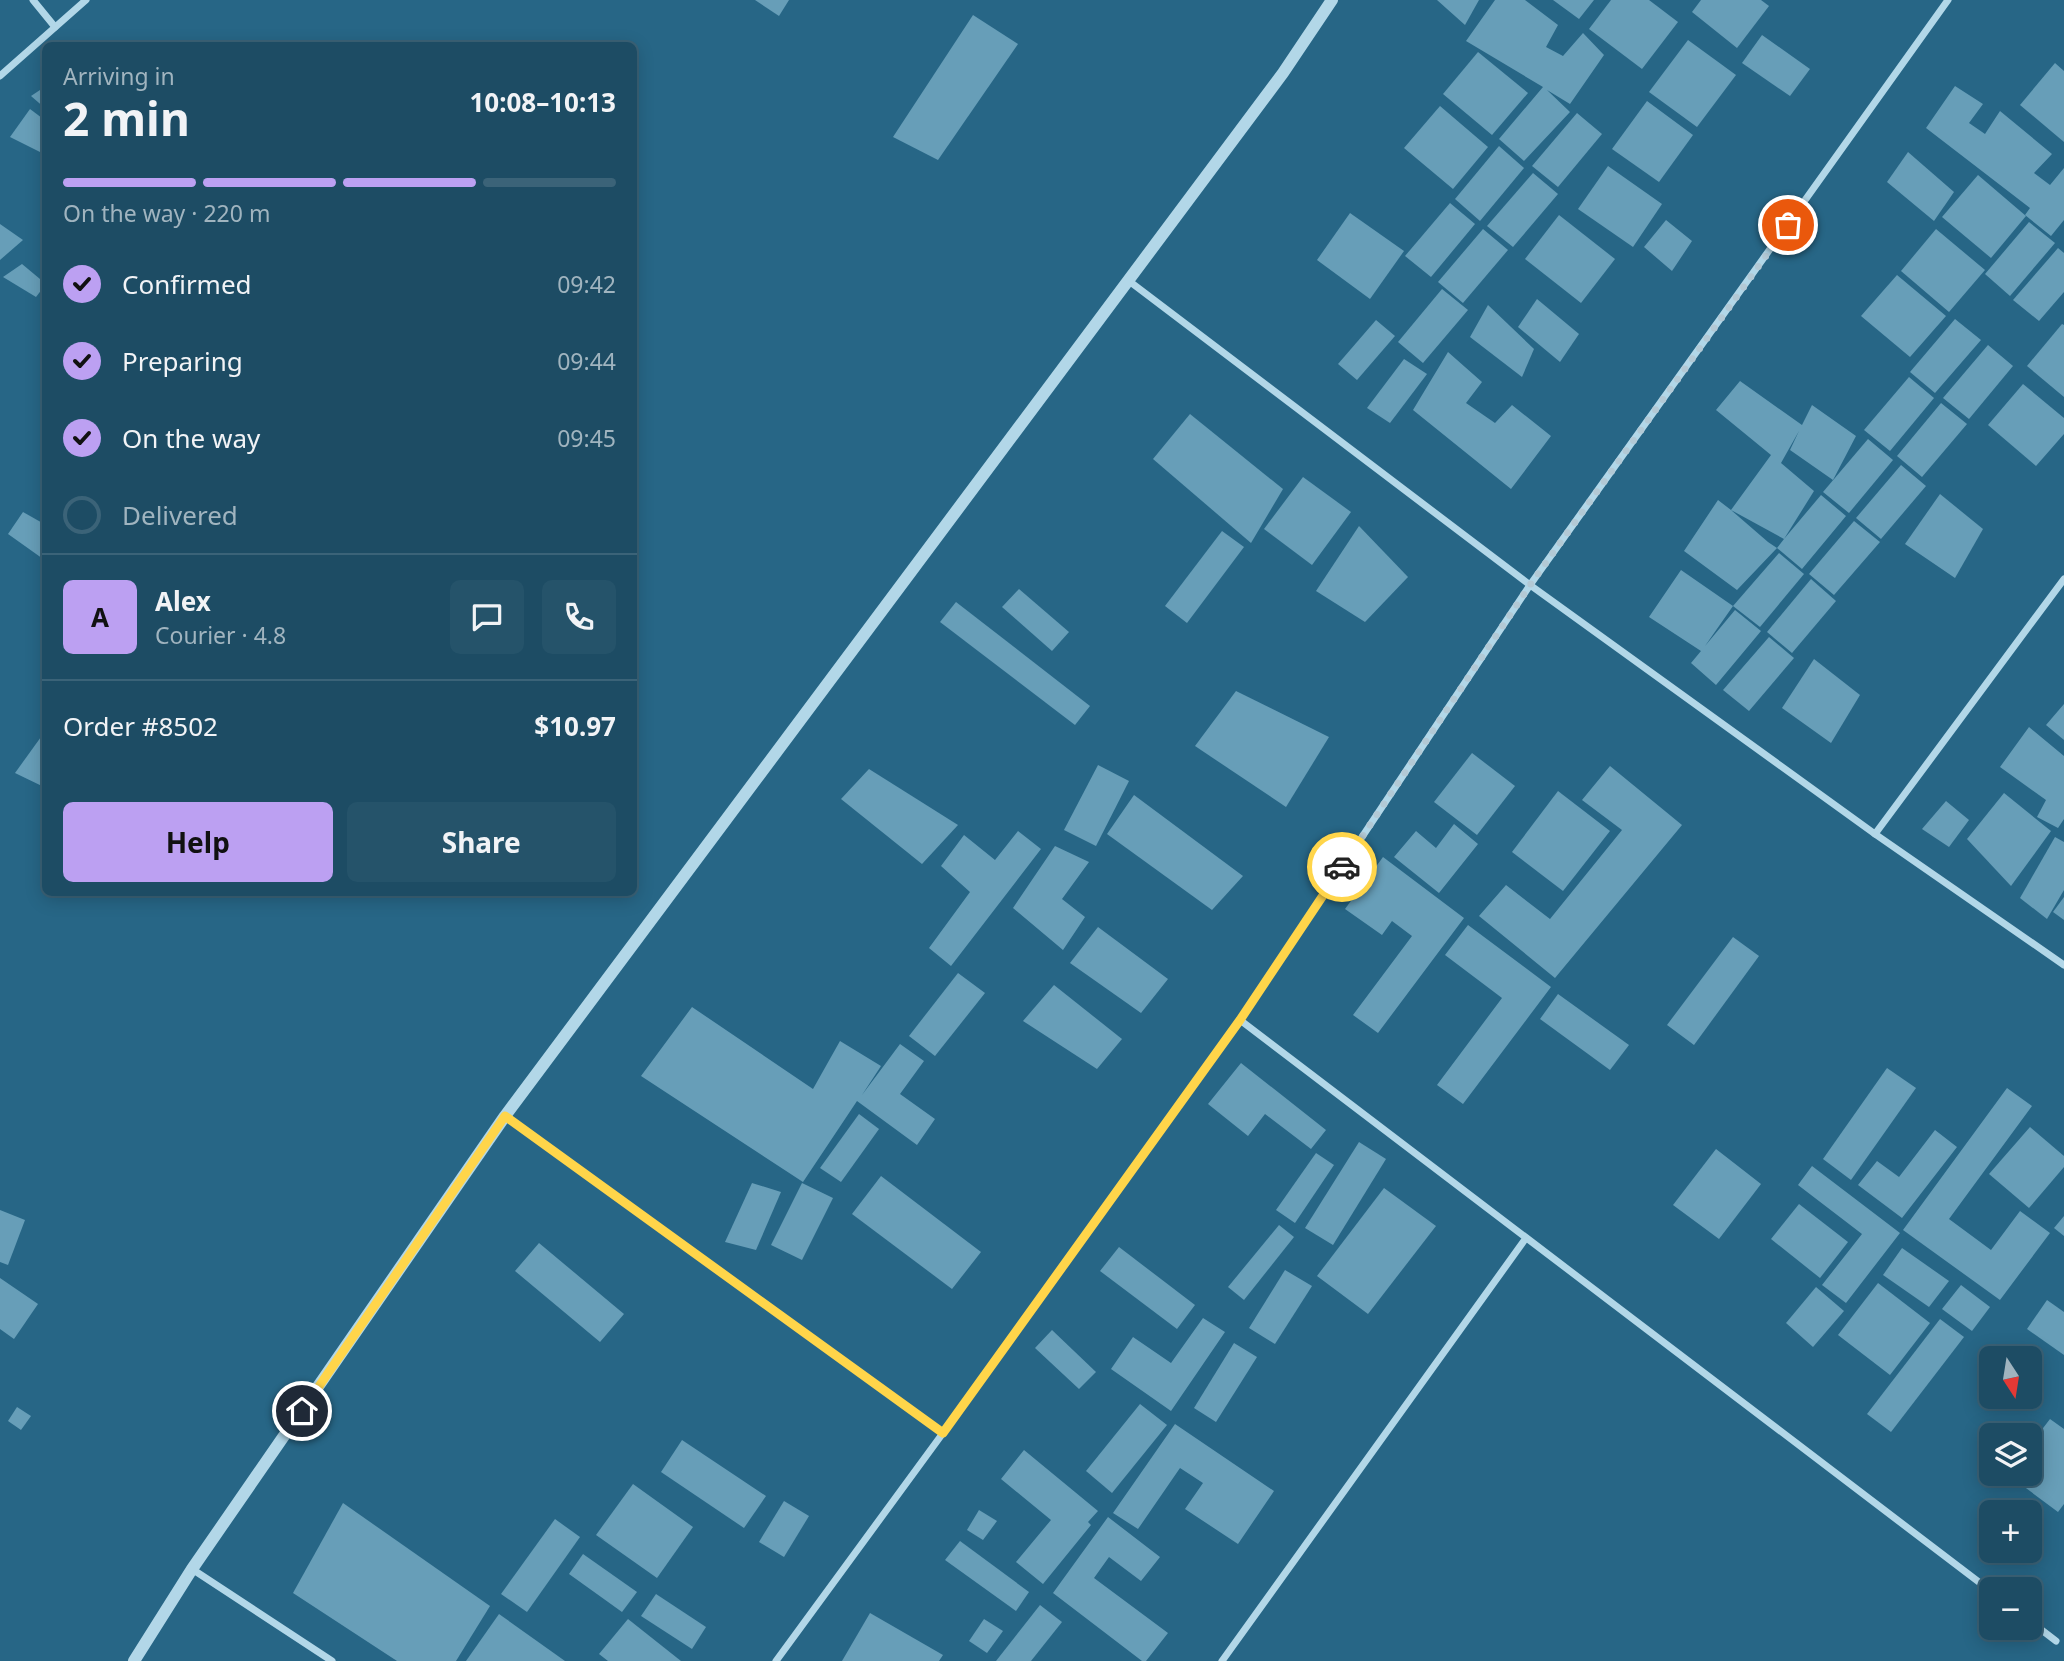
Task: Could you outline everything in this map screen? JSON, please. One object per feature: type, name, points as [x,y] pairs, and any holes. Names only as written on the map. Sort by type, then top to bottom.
[{"type":"street","points":[[33,0],[55,27]]},
{"type":"street","points":[[0,76],[86,0]]},
{"type":"street","points":[[134,1661],[192,1569],[505,1116],[1129,281],[1283,73],[1332,0]]},
{"type":"street","points":[[776,1661],[1240,1020],[1530,585],[1948,0]]},
{"type":"street","points":[[1129,281],[1530,585],[1875,834],[2064,965]]},
{"type":"street","points":[[1875,834],[2064,579]]},
{"type":"street","points":[[1240,1020],[1979,1582]]},
{"type":"street","points":[[505,1116],[943,1433]]},
{"type":"street","points":[[1222,1661],[1526,1238]]},
{"type":"street","points":[[192,1569],[332,1661]]},
{"type":"street","points":[[2042,1630],[2056,1641]]},
{"type":"building","points":[[755,0],[789,0],[779,16]]},
{"type":"building","points":[[1437,0],[1479,0],[1465,25]]},
{"type":"building","points":[[1495,0],[1525,0],[1558,25],[1546,47],[1563,56],[1583,33],[1604,55],[1570,104],[1547,90],[1570,112],[1524,161],[1499,139],[1543,87],[1466,41]]},
{"type":"building","points":[[1553,0],[1594,0],[1579,19]]},
{"type":"building","points":[[1611,0],[1649,0],[1678,22],[1642,69],[1589,29]]},
{"type":"building","points":[[1701,0],[1761,0],[1769,6],[1737,48],[1692,12]]},
{"type":"building","points":[[973,15],[1018,44],[938,160],[893,137]]},
{"type":"building","points":[[1762,35],[1810,69],[1790,96],[1742,63]]},
{"type":"building","points":[[1688,40],[1736,75],[1697,127],[1649,92]]},
{"type":"building","points":[[1478,52],[1528,93],[1492,135],[1443,94]]},
{"type":"building","points":[[2055,63],[2064,71],[2064,142],[2020,105]]},
{"type":"building","points":[[1955,86],[1983,104],[1969,123],[1985,134],[2000,111],[2052,154],[2034,173],[2050,185],[2064,168],[2064,220],[2051,236],[2025,215],[2030,208],[1926,128]]},
{"type":"building","points":[[42,89],[42,106],[31,96]]},
{"type":"building","points":[[1647,101],[1693,135],[1659,182],[1612,149]]},
{"type":"building","points":[[1440,106],[1488,147],[1453,189],[1404,148]]},
{"type":"building","points":[[30,109],[42,118],[42,153],[10,137]]},
{"type":"building","points":[[1577,113],[1602,134],[1558,187],[1532,166]]},
{"type":"building","points":[[1499,146],[1524,168],[1480,221],[1455,199]]},
{"type":"building","points":[[1908,152],[1954,192],[1934,221],[1887,182]]},
{"type":"building","points":[[1608,166],[1662,204],[1633,247],[1578,209]]},
{"type":"building","points":[[1533,173],[1558,194],[1513,247],[1487,226]]},
{"type":"building","points":[[1978,175],[2026,216],[1991,258],[1942,217]]},
{"type":"building","points":[[1450,203],[1475,224],[1431,277],[1405,256]]},
{"type":"building","points":[[1350,213],[1404,251],[1370,299],[1317,260]]},
{"type":"building","points":[[1559,215],[1615,259],[1581,303],[1525,259]]},
{"type":"building","points":[[1666,220],[1692,241],[1672,271],[1644,247]]},
{"type":"building","points":[[2029,222],[2055,243],[2010,296],[1985,274]]},
{"type":"building","points":[[0,224],[23,240],[0,260]]},
{"type":"building","points":[[1483,229],[1508,250],[1463,303],[1438,282]]},
{"type":"building","points":[[1936,229],[1985,270],[1949,312],[1901,271]]},
{"type":"building","points":[[2058,248],[2064,253],[2064,292],[2039,321],[2013,300]]},
{"type":"building","points":[[22,264],[42,281],[42,289],[36,297],[3,277]]},
{"type":"building","points":[[1897,275],[1946,316],[1910,357],[1861,316]]},
{"type":"building","points":[[1442,289],[1468,310],[1423,363],[1398,342]]},
{"type":"building","points":[[1537,299],[1579,334],[1560,362],[1518,327]]},
{"type":"building","points":[[1488,305],[1534,349],[1522,377],[1470,337]]},
{"type":"building","points":[[1955,319],[1981,340],[1935,393],[1910,372]]},
{"type":"building","points":[[1376,320],[1395,336],[1357,380],[1338,364]]},
{"type":"building","points":[[2062,324],[2064,325],[2064,397],[2027,366]]},
{"type":"building","points":[[1988,345],[2013,366],[1969,419],[1943,398]]},
{"type":"building","points":[[1448,352],[1482,382],[1466,403],[1495,423],[1512,405],[1551,436],[1511,489],[1413,410]]},
{"type":"building","points":[[1404,359],[1427,374],[1390,423],[1367,408]]},
{"type":"building","points":[[1909,377],[1934,398],[1890,451],[1864,430]]},
{"type":"building","points":[[1740,381],[1802,425],[1812,405],[1856,436],[1833,480],[1790,450],[1799,431],[1781,463],[1814,491],[1784,539],[1731,510],[1771,455],[1716,410]]},
{"type":"building","points":[[2023,384],[2064,418],[2064,434],[2036,466],[1988,425]]},
{"type":"building","points":[[1941,403],[1967,424],[1922,477],[1897,456]]},
{"type":"building","points":[[1190,414],[1283,489],[1251,543],[1153,459]]},
{"type":"building","points":[[1868,439],[1893,460],[1849,513],[1823,492]]},
{"type":"building","points":[[1901,465],[1926,486],[1881,539],[1856,518]]},
{"type":"building","points":[[1303,477],[1351,512],[1312,565],[1264,529]]},
{"type":"building","points":[[1940,494],[1983,529],[1955,578],[1905,544]]},
{"type":"building","points":[[1821,495],[1846,516],[1802,569],[1777,548]]},
{"type":"building","points":[[1718,500],[1777,548],[1737,590],[1684,551]]},
{"type":"building","points":[[23,512],[42,523],[42,558],[8,534]]},
{"type":"building","points":[[1854,521],[1880,542],[1834,595],[1809,574]]},
{"type":"building","points":[[1359,526],[1408,577],[1365,622],[1316,591]]},
{"type":"building","points":[[1222,531],[1244,547],[1187,623],[1165,606]]},
{"type":"building","points":[[1779,553],[1804,574],[1760,627],[1733,606]]},
{"type":"building","points":[[1681,570],[1733,606],[1705,646],[1735,610],[1761,631],[1716,685],[1691,663],[1701,651],[1649,617]]},
{"type":"building","points":[[1811,579],[1836,601],[1792,653],[1767,632]]},
{"type":"building","points":[[1019,589],[1069,632],[1052,651],[1002,607]]},
{"type":"building","points":[[956,602],[1090,706],[1075,725],[940,622]]},
{"type":"building","points":[[1769,637],[1794,658],[1749,711],[1723,690]]},
{"type":"building","points":[[1814,659],[1860,695],[1831,743],[1782,708]]},
{"type":"building","points":[[1236,691],[1329,737],[1286,807],[1195,746]]},
{"type":"building","points":[[2064,704],[2064,740],[2046,725]]},
{"type":"building","points":[[2029,727],[2064,756],[2064,819],[2058,828],[2037,817],[2046,800],[2000,767]]},
{"type":"building","points":[[42,736],[42,786],[15,773]]},
{"type":"building","points":[[1472,753],[1515,786],[1477,835],[1434,802]]},
{"type":"building","points":[[1098,765],[1129,781],[1096,846],[1064,830]]},
{"type":"building","points":[[1610,766],[1682,825],[1555,978],[1479,916],[1506,885],[1550,919],[1622,830],[1582,800]]},
{"type":"building","points":[[869,769],[958,825],[922,864],[841,799]]},
{"type":"building","points":[[1558,791],[1610,831],[1563,891],[1512,852]]},
{"type":"building","points":[[2004,793],[2051,831],[2011,886],[1967,839]]},
{"type":"building","points":[[1134,795],[1243,876],[1212,910],[1107,834]]},
{"type":"building","points":[[1946,801],[1969,820],[1949,847],[1922,829]]},
{"type":"building","points":[[1454,824],[1478,844],[1439,893],[1394,857],[1416,831],[1436,848]]},
{"type":"building","points":[[1018,831],[1041,849],[951,966],[929,948],[970,892],[941,866],[964,835],[995,860]]},
{"type":"building","points":[[2055,837],[2064,842],[2064,890],[2047,919],[2020,898]]},
{"type":"building","points":[[1055,846],[1089,862],[1062,899],[1085,917],[1063,950],[1013,908]]},
{"type":"building","points":[[1383,857],[1464,918],[1378,1033],[1353,1015],[1412,936],[1392,921],[1382,935],[1345,909]]},
{"type":"building","points":[[2064,897],[2064,920],[2053,912]]},
{"type":"building","points":[[1468,925],[1551,987],[1463,1104],[1437,1085],[1502,998],[1445,955]]},
{"type":"building","points":[[1098,927],[1168,979],[1141,1013],[1070,963]]},
{"type":"building","points":[[1733,937],[1759,956],[1694,1045],[1667,1025]]},
{"type":"building","points":[[958,973],[985,993],[935,1056],[909,1036]]},
{"type":"building","points":[[1054,985],[1122,1039],[1097,1069],[1023,1021]]},
{"type":"building","points":[[1558,994],[1629,1045],[1610,1070],[1540,1019]]},
{"type":"building","points":[[692,1007],[813,1089],[840,1041],[881,1066],[862,1095],[900,1044],[924,1061],[900,1094],[935,1119],[917,1145],[857,1101],[803,1182],[641,1076]]},
{"type":"building","points":[[1241,1063],[1326,1130],[1311,1149],[1265,1114],[1248,1136],[1208,1104]]},
{"type":"building","points":[[1887,1068],[1916,1088],[1851,1180],[1823,1159]]},
{"type":"building","points":[[2007,1088],[2032,1106],[1949,1219],[1991,1250],[2020,1211],[2050,1233],[2000,1300],[1903,1230]]},
{"type":"building","points":[[859,1114],[879,1129],[841,1182],[820,1168]]},
{"type":"building","points":[[2030,1127],[2064,1156],[2064,1167],[2029,1208],[1989,1174]]},
{"type":"building","points":[[1935,1130],[1957,1147],[1902,1218],[1858,1185],[1877,1161],[1899,1177]]},
{"type":"building","points":[[1359,1142],[1386,1159],[1333,1245],[1305,1228]]},
{"type":"building","points":[[1716,1149],[1761,1184],[1719,1239],[1673,1205]]},
{"type":"building","points":[[1316,1153],[1334,1165],[1295,1223],[1276,1210]]},
{"type":"building","points":[[1812,1166],[1900,1233],[1846,1303],[1822,1285],[1862,1234],[1798,1185]]},
{"type":"building","points":[[881,1176],[981,1252],[952,1289],[852,1214]]},
{"type":"building","points":[[752,1183],[781,1192],[756,1250],[725,1242]]},
{"type":"building","points":[[802,1183],[833,1198],[802,1260],[771,1245]]},
{"type":"building","points":[[1384,1188],[1436,1226],[1368,1314],[1317,1276]]},
{"type":"building","points":[[1799,1204],[1848,1242],[1820,1278],[1771,1239]]},
{"type":"building","points":[[0,1210],[25,1220],[8,1265],[0,1262]]},
{"type":"building","points":[[2064,1216],[2064,1236],[2054,1228]]},
{"type":"building","points":[[1279,1225],[1294,1237],[1244,1300],[1228,1287]]},
{"type":"building","points":[[539,1243],[624,1314],[600,1342],[515,1271]]},
{"type":"building","points":[[1119,1247],[1195,1305],[1177,1329],[1100,1271]]},
{"type":"building","points":[[1902,1248],[1949,1281],[1929,1307],[1883,1275]]},
{"type":"building","points":[[1285,1270],[1312,1286],[1275,1344],[1249,1328]]},
{"type":"building","points":[[0,1278],[38,1304],[14,1339],[0,1329]]},
{"type":"building","points":[[1878,1283],[1930,1323],[1890,1375],[1838,1335]]},
{"type":"building","points":[[1961,1285],[1990,1307],[1972,1331],[1942,1309]]},
{"type":"building","points":[[1816,1287],[1844,1311],[1813,1347],[1786,1323]]},
{"type":"building","points":[[2047,1300],[2064,1312],[2064,1355],[2027,1329]]},
{"type":"building","points":[[1203,1318],[1225,1332],[1171,1411],[1111,1369],[1133,1337],[1171,1363]]},
{"type":"building","points":[[1940,1319],[1964,1337],[1891,1432],[1867,1414]]},
{"type":"building","points":[[1052,1330],[1096,1372],[1079,1389],[1035,1348]]},
{"type":"building","points":[[1234,1343],[1257,1357],[1216,1422],[1194,1408]]},
{"type":"building","points":[[1140,1404],[1167,1425],[1112,1493],[1086,1471]]},
{"type":"building","points":[[17,1407],[31,1416],[21,1430],[8,1421]]},
{"type":"building","points":[[2050,1419],[2064,1429],[2064,1504],[2058,1512],[2023,1486],[2042,1486],[2042,1429]]},
{"type":"building","points":[[1175,1424],[1274,1491],[1238,1544],[1185,1509],[1203,1483],[1180,1468],[1138,1529],[1113,1513]]},
{"type":"building","points":[[682,1440],[766,1496],[744,1528],[661,1472]]},
{"type":"building","points":[[1024,1450],[1098,1511],[1088,1522],[1091,1525],[1043,1584],[1016,1562],[1051,1520],[1001,1479]]},
{"type":"building","points":[[633,1484],[693,1527],[657,1578],[596,1535]]},
{"type":"building","points":[[784,1501],[809,1516],[784,1557],[759,1542]]},
{"type":"building","points":[[343,1503],[490,1606],[456,1661],[397,1661],[293,1593]]},
{"type":"building","points":[[979,1510],[997,1521],[983,1540],[967,1530]]},
{"type":"building","points":[[1108,1517],[1160,1557],[1141,1581],[1109,1557],[1094,1578],[1168,1633],[1146,1661],[1142,1661],[1053,1593]]},
{"type":"building","points":[[555,1519],[580,1537],[527,1612],[501,1594]]},
{"type":"building","points":[[960,1541],[1029,1592],[1016,1611],[945,1560]]},
{"type":"building","points":[[583,1554],[637,1592],[622,1612],[569,1574]]},
{"type":"building","points":[[656,1594],[706,1627],[692,1649],[641,1616]]},
{"type":"building","points":[[1040,1605],[1062,1622],[1031,1661],[996,1661]]},
{"type":"building","points":[[870,1613],[943,1655],[939,1661],[842,1661]]},
{"type":"building","points":[[499,1614],[565,1661],[466,1661]]},
{"type":"building","points":[[628,1619],[681,1661],[608,1661],[599,1654]]},
{"type":"building","points":[[984,1619],[1003,1631],[987,1653],[969,1641]]},
{"type":"way so far","points":[[1342,867],[1530,585],[1788,225]]},
{"type":"route","points":[[302,1411],[505,1116],[943,1433],[1240,1020],[1342,867]]}]
